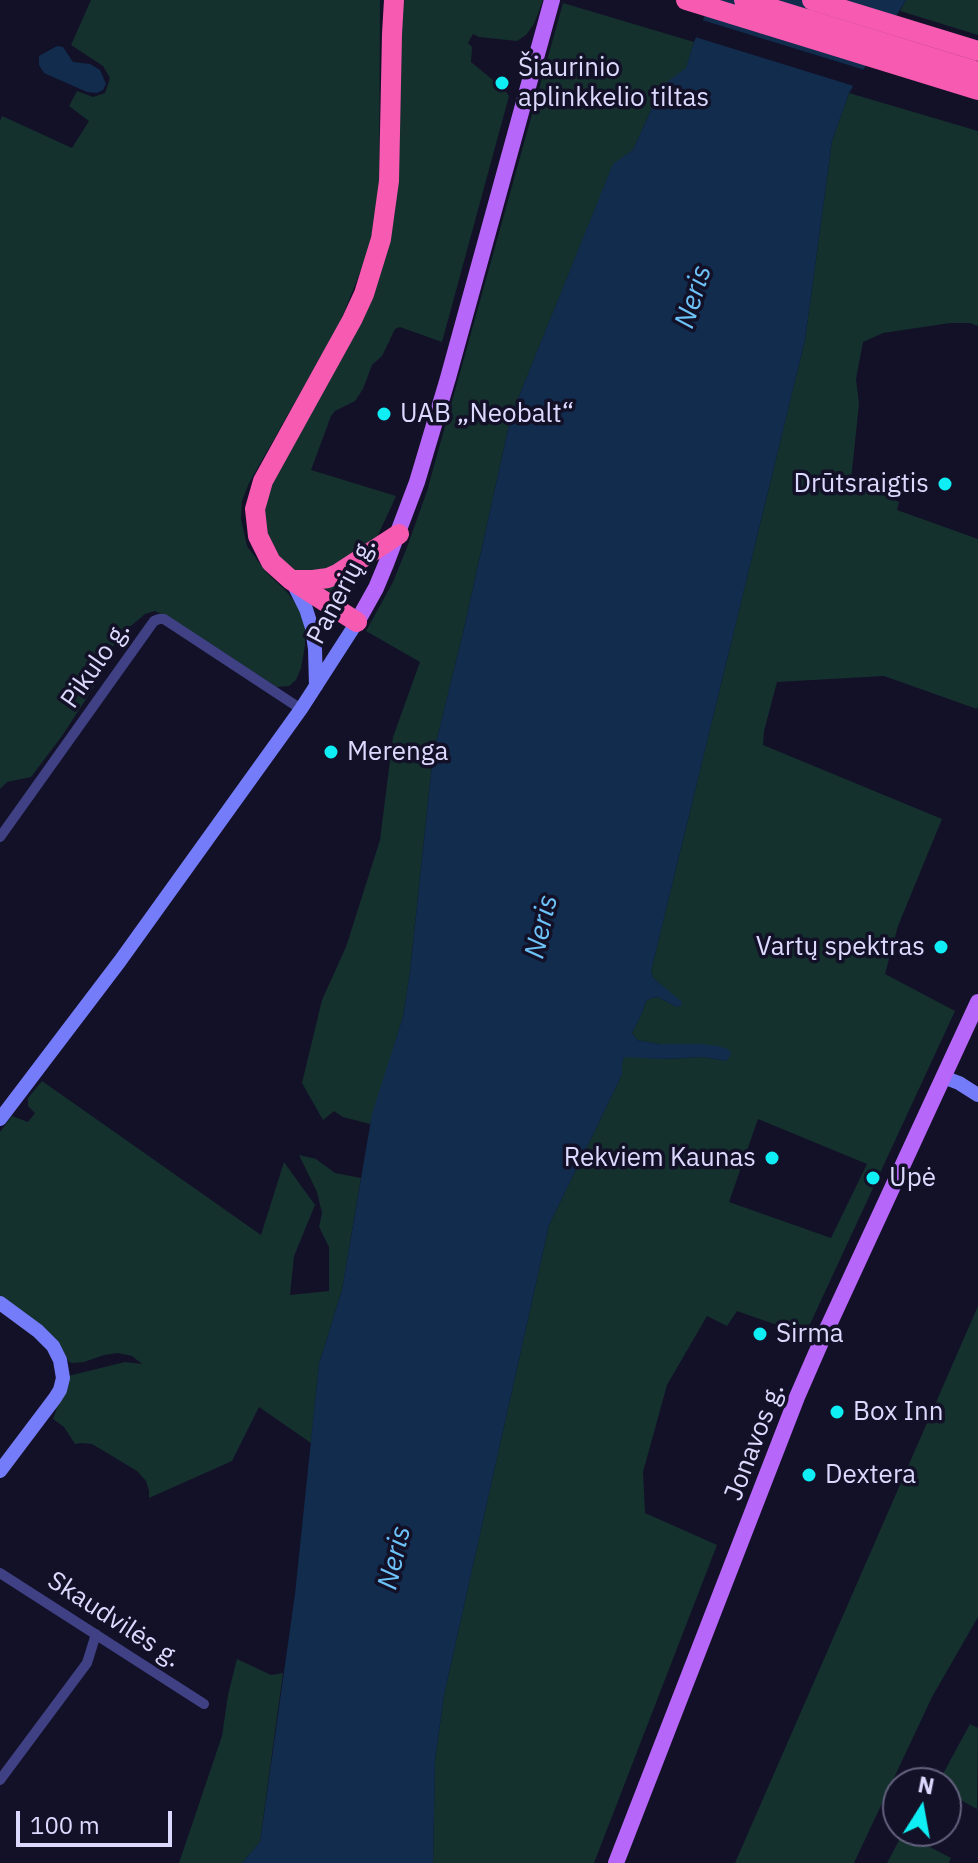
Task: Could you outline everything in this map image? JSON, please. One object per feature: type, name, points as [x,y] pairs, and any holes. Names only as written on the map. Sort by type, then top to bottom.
[{"type":"highway","points":[[357,622],[291,580],[271,562],[256,526],[255,509],[263,481],[352,320],[364,294],[381,239],[389,181],[394,0]]},
{"type":"highway","points":[[686,0],[978,90]]},
{"type":"highway","points":[[744,0],[978,72]]},
{"type":"highway","points":[[812,0],[978,51]]},
{"type":"highway","points":[[291,580],[328,578],[354,565],[399,534]]},
{"type":"main road","name":"Panerių g.","points":[[0,1119],[120,961],[301,709],[376,588],[420,472],[552,0]]},
{"type":"main road","points":[[291,580],[312,628],[316,686]]},
{"type":"main road","name":"Jonavos g.","points":[[616,1863],[797,1397],[978,1002]]},
{"type":"main road","points":[[943,1077],[978,1095]]},
{"type":"main road","points":[[0,1303],[53,1346],[60,1360],[63,1378],[55,1398],[0,1471]]},
{"type":"street","name":"Pikulo g.","points":[[0,837],[154,621],[164,619],[301,709]]},
{"type":"street","name":"Skaudvilės g.","points":[[0,1573],[204,1704]]},
{"type":"street","points":[[0,1780],[87,1663],[96,1634]]},
{"type":"green space","points":[[91,0],[380,0],[379,199],[369,250],[339,325],[249,483],[242,501],[241,519],[247,546],[300,609],[305,628],[305,646],[296,680],[289,686],[277,687],[170,619],[155,611],[145,614],[124,632],[108,653],[101,676],[31,777],[7,782],[0,789],[0,121],[2,116],[72,148],[89,121],[69,106],[77,91],[93,97],[105,93],[110,78],[103,66],[71,45]]},
{"type":"green space","points":[[405,0],[543,0],[534,24],[517,41],[473,34],[468,43],[472,47],[471,62],[509,96],[442,342],[400,327],[395,329],[382,356],[372,365],[355,401],[331,416],[311,470],[396,496],[378,535],[363,552],[324,573],[293,570],[283,563],[263,530],[263,496],[389,244],[398,164],[400,8]]},
{"type":"green space","points":[[906,0],[978,0],[978,35],[900,11]]},
{"type":"green space","points":[[563,3],[694,42],[686,69],[662,86],[633,150],[613,165],[511,416],[433,755],[403,1017],[370,1124],[343,1117],[334,1111],[323,1120],[302,1083],[322,1000],[346,947],[380,840],[393,737],[420,662],[366,631],[393,582],[427,491]]},
{"type":"green space","points":[[849,93],[978,131],[978,326],[950,323],[883,333],[863,342],[856,379],[859,404],[851,480],[899,502],[897,510],[978,539],[978,706],[977,709],[884,676],[777,682],[763,745],[942,819],[898,926],[885,974],[955,1011],[805,1335],[737,1311],[727,1326],[707,1316],[667,1385],[643,1472],[645,1513],[717,1545],[594,1863],[433,1863],[435,1760],[444,1695],[549,1225],[622,1074],[624,1056],[662,1059],[703,1057],[726,1061],[700,1044],[659,1044],[637,1040],[632,1033],[646,1001],[658,997],[677,1007],[680,1001],[653,978],[651,971],[805,340],[832,141]],"holes":[[[758,1119],[867,1164],[831,1238],[729,1202]]]},
{"type":"green space","points":[[369,564],[346,602],[316,584]]},
{"type":"green space","points":[[42,1081],[261,1235],[284,1162],[315,1205],[294,1256],[290,1295],[329,1291],[329,1247],[319,1227],[322,1213],[317,1192],[299,1155],[316,1159],[335,1173],[361,1178],[342,1290],[319,1364],[311,1443],[259,1407],[232,1461],[149,1498],[146,1481],[137,1471],[92,1444],[75,1444],[64,1427],[53,1419],[68,1376],[125,1362],[142,1364],[132,1356],[118,1353],[84,1362],[69,1362],[57,1342],[0,1297],[0,1132],[12,1116],[28,1122],[35,1113],[28,1106],[28,1098]]},
{"type":"green space","points":[[978,1306],[978,1617],[932,1697],[899,1767],[882,1767],[882,1803],[854,1863],[735,1863]]},
{"type":"green space","points":[[237,1659],[271,1675],[283,1673],[260,1842],[242,1863],[179,1863],[222,1736]]},
{"type":"green space","points":[[970,1724],[978,1728],[977,1809],[962,1801],[962,1767],[947,1767]]},
{"type":"green space","points":[[896,1847],[930,1847],[951,1858],[949,1863],[887,1863]]},
{"type":"water","name":"Neris","points":[[711,0],[906,0],[849,93],[832,141],[805,340],[651,971],[653,978],[682,1005],[677,1007],[658,997],[646,1001],[632,1033],[637,1040],[718,1046],[731,1053],[726,1061],[703,1057],[624,1057],[622,1074],[549,1225],[444,1695],[435,1760],[433,1863],[242,1863],[260,1842],[295,1594],[319,1364],[342,1290],[372,1114],[403,1017],[433,755],[511,416],[613,164],[633,150],[662,86],[686,68]]},
{"type":"water","points":[[57,46],[63,47],[73,62],[90,64],[100,70],[106,84],[103,90],[87,92],[44,73],[39,65],[39,56]]},
{"type":"pier","points":[[699,19],[867,71],[857,87],[692,36]]},
{"type":"place","name":"Šiaurinio aplinkkelio tiltas","points":[[502,83]]},
{"type":"place","name":"UAB „Neobalt“","points":[[384,414]]},
{"type":"place","name":"Drūtsraigtis","points":[[945,484]]},
{"type":"place","name":"Merenga","points":[[331,752]]},
{"type":"place","name":"Vartų spektras","points":[[941,947]]},
{"type":"place","name":"Rekviem Kaunas","points":[[772,1158]]},
{"type":"place","name":"Upė","points":[[873,1178]]},
{"type":"place","name":"Sirma","points":[[760,1334]]},
{"type":"place","name":"Box Inn","points":[[837,1412]]},
{"type":"place","name":"Dextera","points":[[809,1475]]}]
